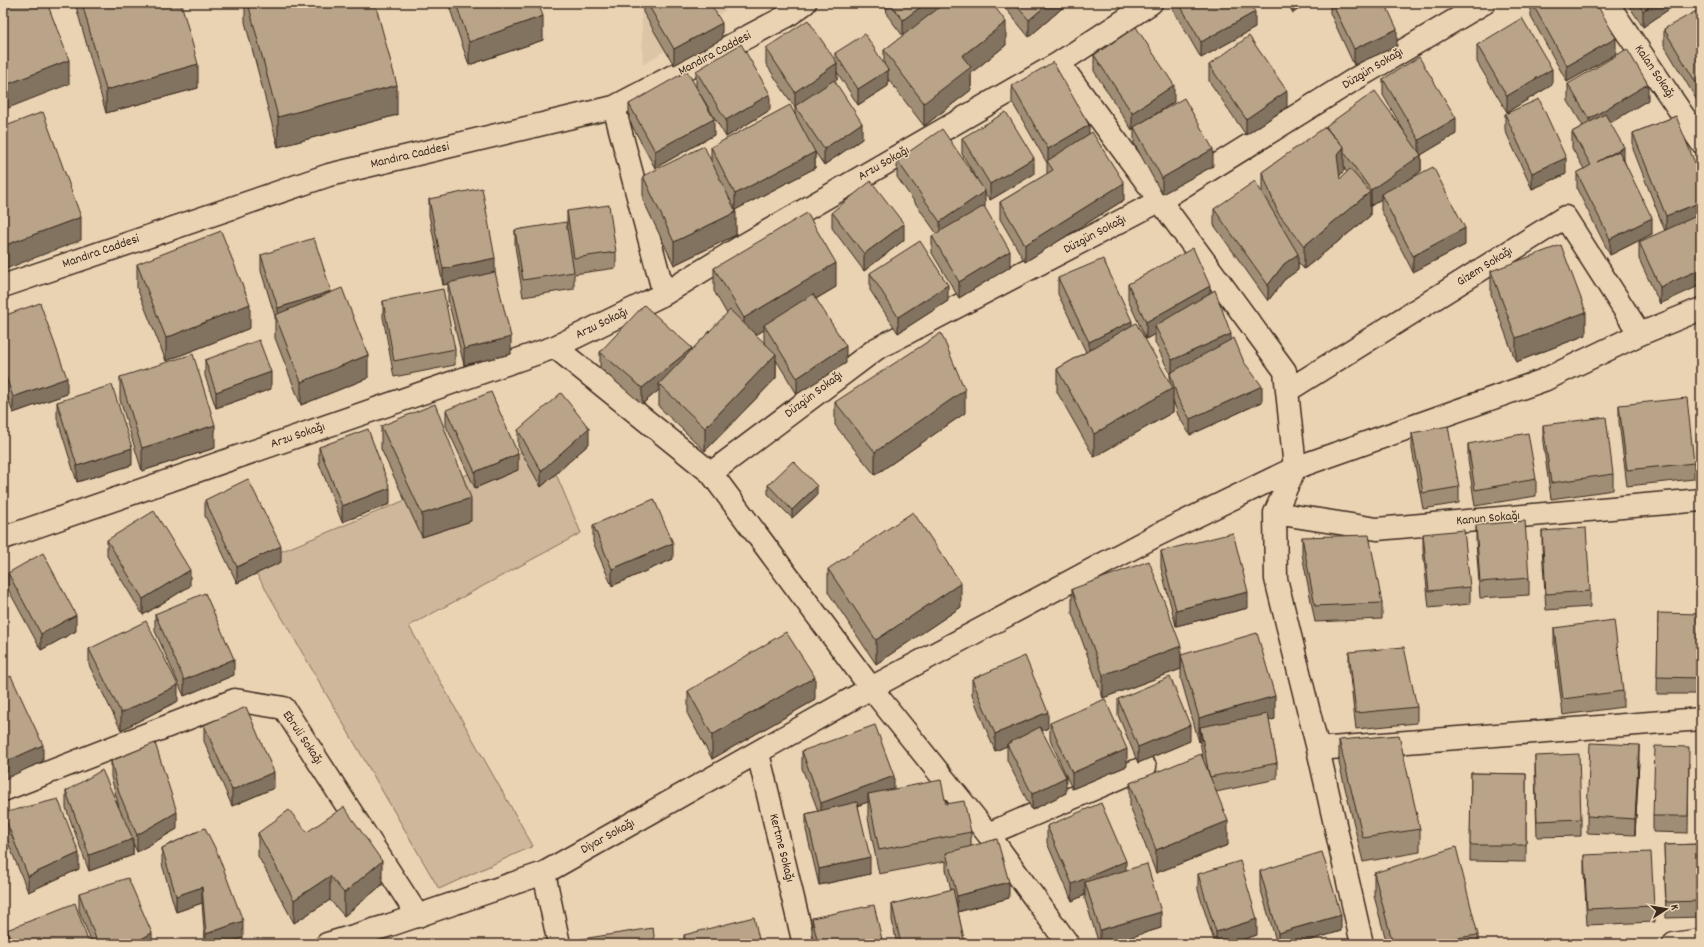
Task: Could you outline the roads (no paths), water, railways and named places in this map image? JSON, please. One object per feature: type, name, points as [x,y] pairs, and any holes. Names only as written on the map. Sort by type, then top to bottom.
[{"type":"street","name":"Mandıra Caddesi","points":[[3,286],[329,175],[614,107],[787,16],[805,3]]},
{"type":"street","name":"Arzu Sokağı","points":[[3,538],[555,347],[664,294],[751,241],[1059,63],[1151,3]]},
{"type":"street","name":"Düzgün Sokağı","points":[[711,472],[876,349],[1161,200],[1355,79],[1484,3]]},
{"type":"street","name":"Kalan Sokağı","points":[[1607,3],[1699,134]]},
{"type":"street","points":[[1059,63],[1285,371],[1295,468],[1275,513],[1276,579],[1318,749],[1362,944]]},
{"type":"street","points":[[614,107],[664,294]]},
{"type":"street","name":"Gizem Sokağı","points":[[1287,392],[1565,217],[1640,334]]},
{"type":"street","name":"Diyar Sokağı","points":[[327,944],[418,916],[544,873],[871,688],[1157,536],[1295,468],[1544,380],[1640,334],[1701,309]]},
{"type":"street","points":[[555,347],[711,472],[871,688],[988,834],[1068,944]]},
{"type":"street","name":"Kanun Sokağı","points":[[1275,513],[1377,529],[1701,500]]},
{"type":"street","name":"Ebruli Sokağı","points":[[3,790],[236,700],[284,708],[418,916]]},
{"type":"street","points":[[1318,749],[1701,719]]},
{"type":"street","name":"Kertme Sokağı","points":[[758,752],[804,944]]},
{"type":"street","points":[[988,834],[1145,767]]},
{"type":"street","points":[[544,873],[560,944]]},
{"type":"street","points":[[1674,944],[1701,940]]}]
